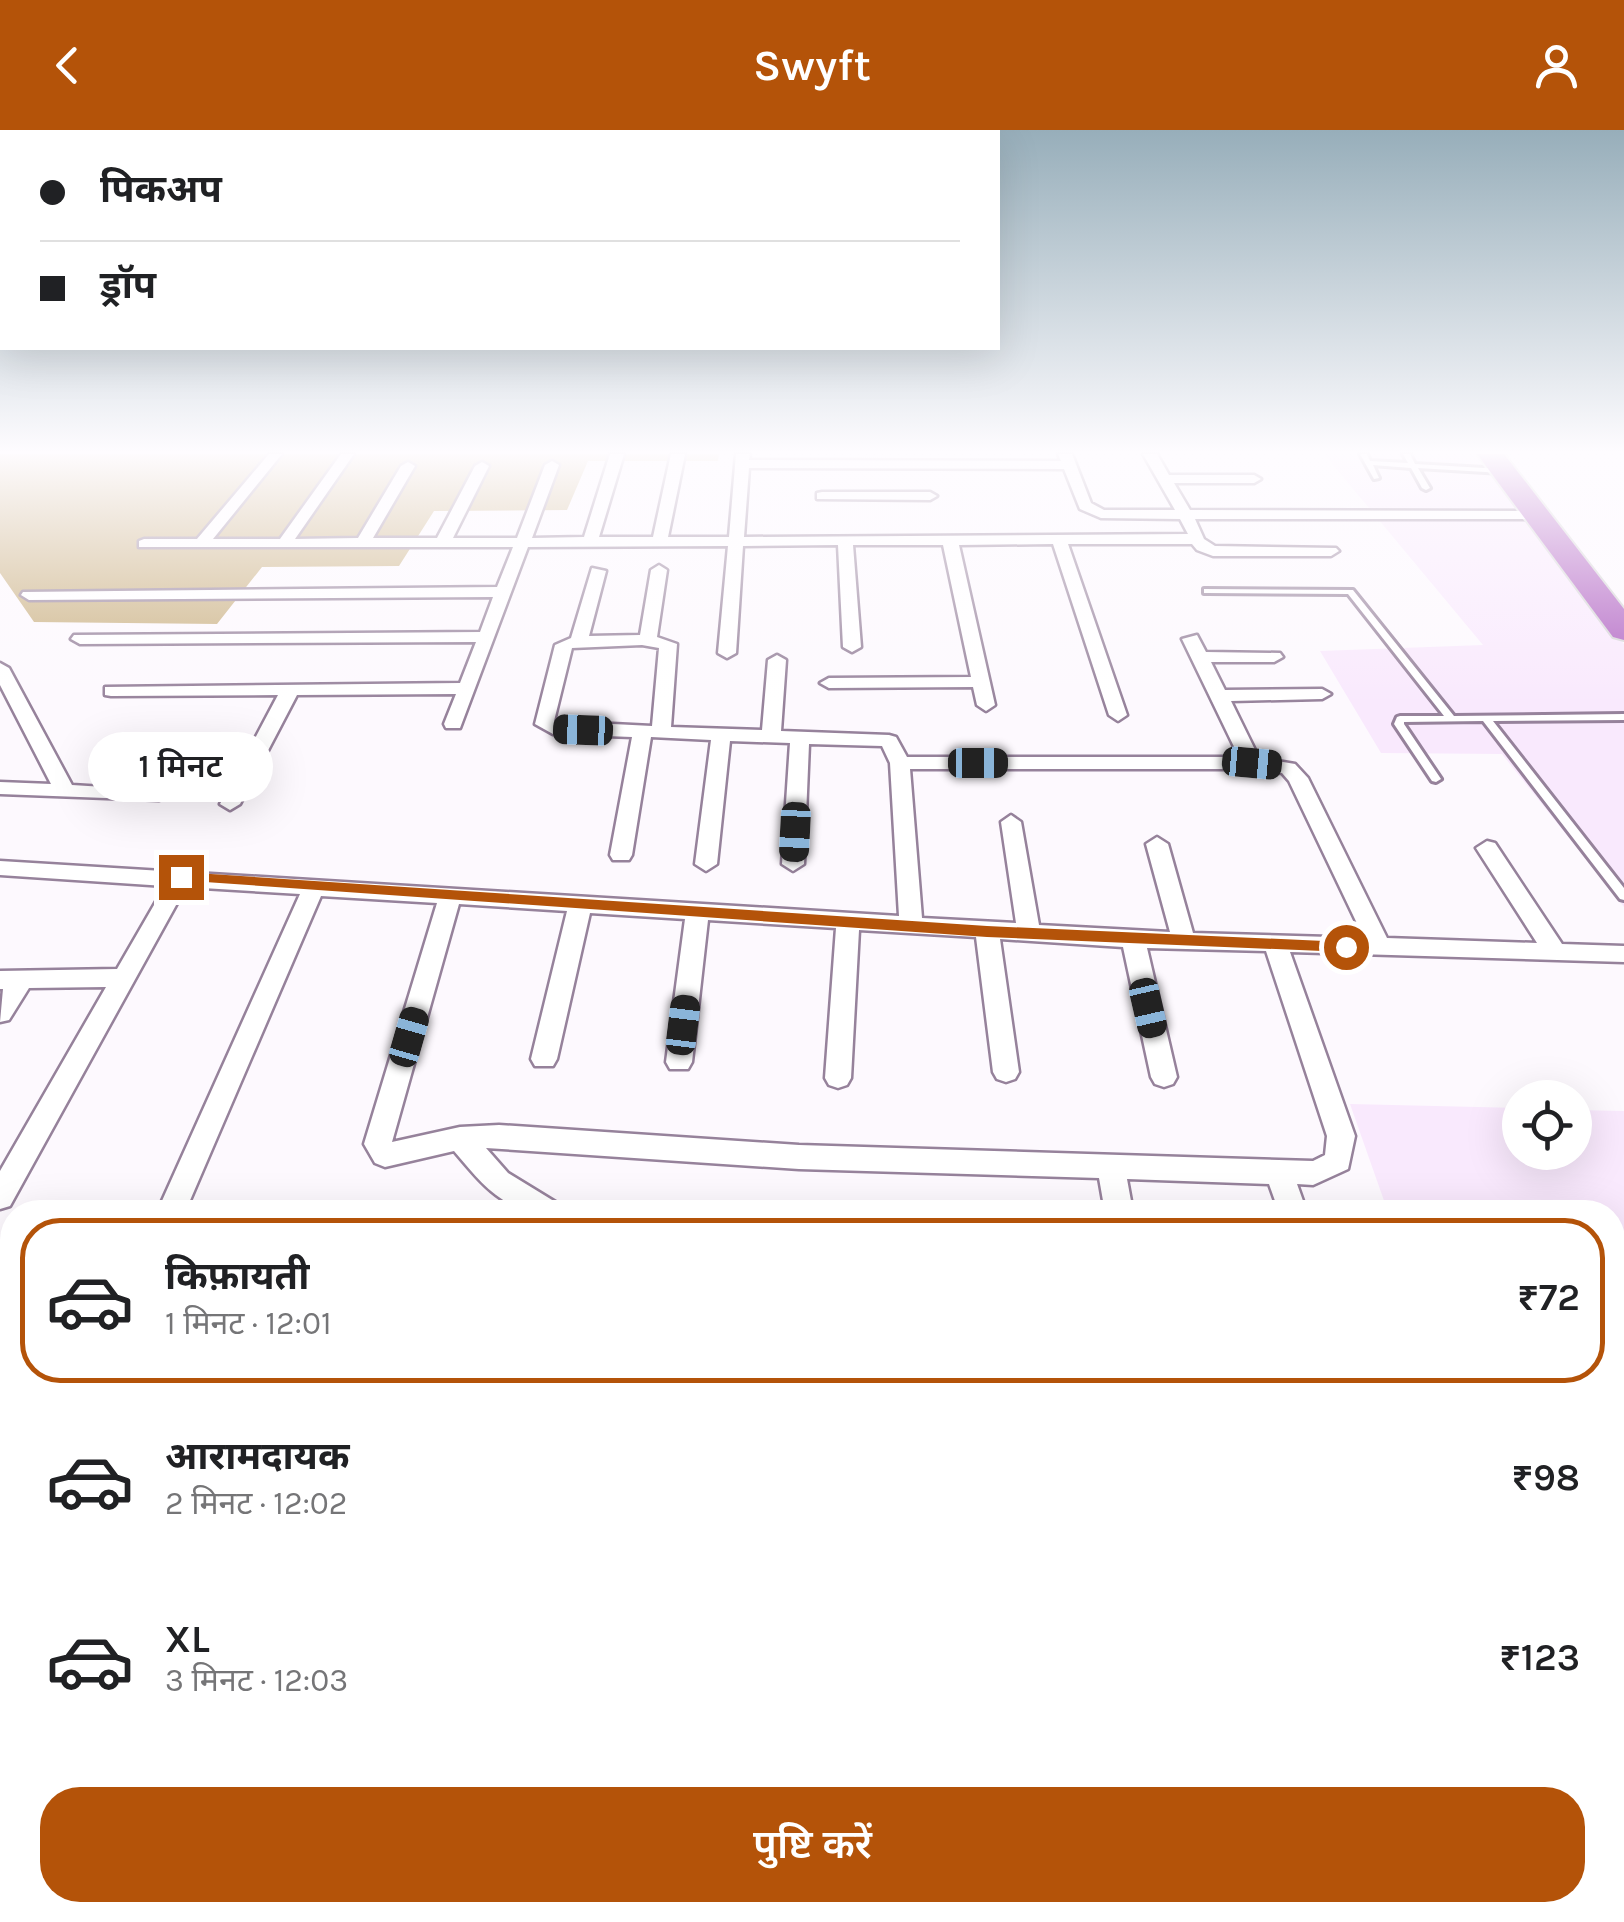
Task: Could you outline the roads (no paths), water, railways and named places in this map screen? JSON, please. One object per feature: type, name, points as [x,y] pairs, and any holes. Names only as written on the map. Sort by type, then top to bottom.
[{"type":"highway","points":[[1554,538],[1623,627]]},
{"type":"street","points":[[202,544],[207,538]]},
{"type":"street","points":[[285,542],[288,538]]},
{"type":"street","points":[[144,544],[747,538]]},
{"type":"street","points":[[843,538],[852,647]]},
{"type":"street","points":[[845,540],[1196,538],[1202,547],[1214,550],[1331,552]]},
{"type":"street","points":[[1059,539],[1118,716]]},
{"type":"street","points":[[452,724],[524,540]]},
{"type":"street","points":[[727,653],[738,540]]},
{"type":"street","points":[[950,540],[986,705]]},
{"type":"street","points":[[578,641],[598,570]]},
{"type":"street","points":[[646,641],[659,570]]},
{"type":"street","points":[[29,596],[505,592]]},
{"type":"street","points":[[80,639],[488,638]]},
{"type":"street","points":[[620,855],[651,732],[668,644],[578,641],[563,647],[544,724],[553,728],[651,732],[800,736],[884,740],[892,744],[900,764],[911,926]]},
{"type":"street","points":[[1252,763],[1196,648],[1274,656]]},
{"type":"street","points":[[771,735],[777,660]]},
{"type":"street","points":[[0,668],[65,792]]},
{"type":"street","points":[[829,683],[981,682]]},
{"type":"street","points":[[111,692],[467,688]]},
{"type":"street","points":[[230,804],[290,690]]},
{"type":"street","points":[[1219,696],[1322,694]]},
{"type":"street","points":[[706,864],[721,734]]},
{"type":"street","points":[[793,864],[800,736]]},
{"type":"street","points":[[150,751],[260,750]]},
{"type":"street","points":[[900,764],[1252,763],[1288,768],[1298,778],[1380,948]]},
{"type":"street","points":[[0,788],[152,796]]},
{"type":"street","points":[[1011,822],[1029,933]]},
{"type":"street","points":[[1157,844],[1184,942]]},
{"type":"street","points":[[1487,848],[1555,952]]},
{"type":"street","points":[[0,868],[1133,940],[1624,954]]},
{"type":"street","points":[[0,1196],[181,877]]},
{"type":"street","points":[[176,1200],[314,886]]},
{"type":"street","points":[[451,894],[378,1144],[385,1155],[460,1138],[499,1136],[800,1157],[1278,1174],[1329,1168],[1338,1160],[1342,1136],[1276,946]]},
{"type":"street","points":[[544,1059],[580,905]]},
{"type":"street","points":[[678,1062],[697,914]]},
{"type":"street","points":[[838,1078],[848,922]]},
{"type":"street","points":[[987,931],[1006,1072]]},
{"type":"street","points":[[1133,940],[1164,1076]]},
{"type":"street","points":[[0,1013],[11,980],[125,978]]},
{"type":"street","points":[[460,1138],[498,1182],[527,1200]]},
{"type":"street","points":[[1110,1168],[1117,1200]]},
{"type":"street","points":[[1278,1174],[1288,1200]]},
{"type":"lane","points":[[1206,591],[1350,592],[1450,717]]},
{"type":"lane","points":[[1436,778],[1399,722],[1408,717],[1624,717]]},
{"type":"lane","points":[[1485,717],[1624,896]]}]
